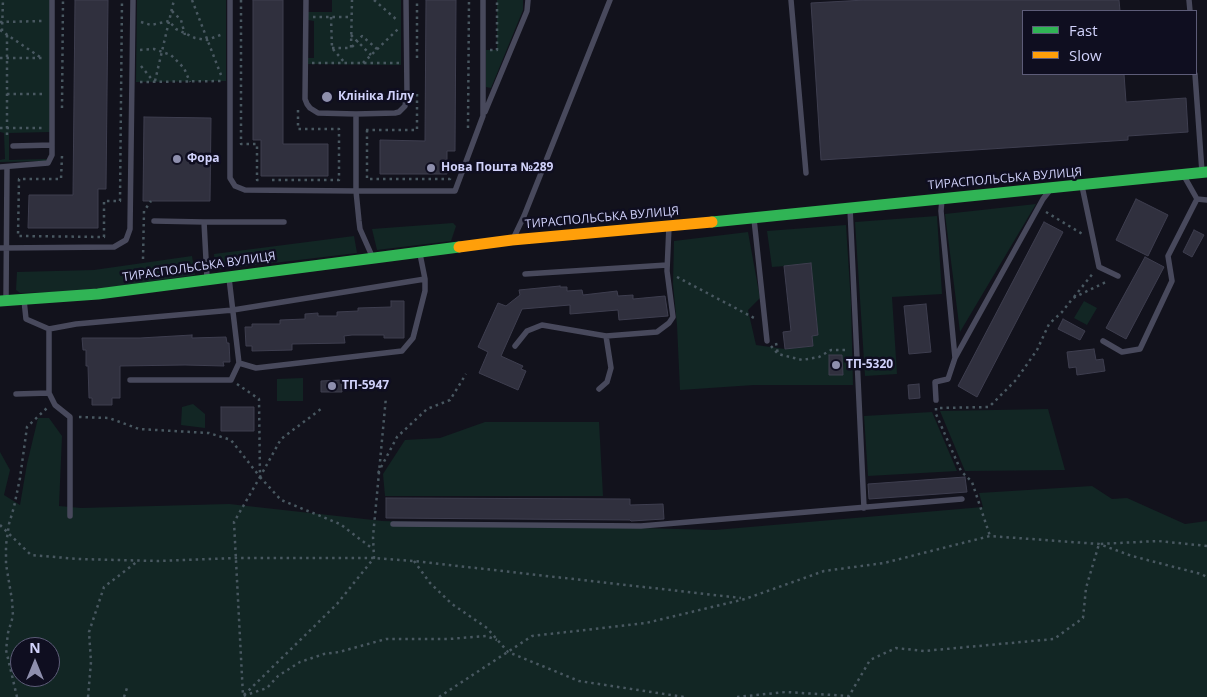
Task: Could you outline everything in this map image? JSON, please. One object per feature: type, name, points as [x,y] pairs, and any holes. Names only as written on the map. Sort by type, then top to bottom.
[{"type":"street","name":"ТИРАСПОЛЬСЬКА ВУЛИЦЯ","points":[[3,301],[98,294],[512,240],[1052,189],[1205,172]]},
{"type":"lane","points":[[0,167],[48,163],[52,155],[52,0]]},
{"type":"lane","points":[[3,248],[114,247],[126,240],[130,229],[133,0]]},
{"type":"lane","points":[[230,0],[226,82],[230,178],[235,186],[245,190],[356,191],[455,191],[483,116],[528,11],[528,0]]},
{"type":"lane","points":[[306,0],[305,99],[310,108],[318,113],[356,114],[396,113],[402,110],[406,103],[406,0]]},
{"type":"lane","points":[[483,0],[483,116]]},
{"type":"lane","points":[[512,240],[524,216],[610,0]]},
{"type":"lane","points":[[791,0],[806,173]]},
{"type":"lane","points":[[1195,75],[1205,172]]},
{"type":"lane","points":[[356,114],[356,191],[360,229],[372,258]]},
{"type":"lane","points":[[10,145],[52,145]]},
{"type":"lane","points":[[3,301],[3,248],[7,167]]},
{"type":"lane","points":[[1183,174],[1197,199]]},
{"type":"lane","points":[[1082,186],[1099,267],[1118,276]]},
{"type":"lane","points":[[936,400],[935,382],[948,379],[955,358],[1038,208],[1052,189]]},
{"type":"lane","points":[[942,199],[941,210],[955,358]]},
{"type":"lane","points":[[1197,199],[1207,200]]},
{"type":"lane","points":[[1103,341],[1122,352],[1140,349],[1172,281],[1168,256],[1197,199]]},
{"type":"lane","points":[[850,208],[864,508]]},
{"type":"lane","points":[[754,217],[767,341]]},
{"type":"lane","points":[[154,221],[284,222]]},
{"type":"lane","points":[[204,222],[207,280]]},
{"type":"lane","points":[[515,346],[526,331],[542,325],[606,336],[657,332],[669,323],[673,316],[667,268],[669,226]]},
{"type":"lane","points":[[239,363],[256,368],[402,351],[413,338],[425,291],[420,251]]},
{"type":"lane","points":[[525,274],[667,268]]},
{"type":"lane","points":[[130,380],[231,380],[239,363],[228,277]]},
{"type":"lane","points":[[24,300],[26,319],[50,329],[76,324],[233,310],[425,279]]},
{"type":"lane","points":[[50,329],[49,393],[55,405],[70,417],[70,516]]},
{"type":"lane","points":[[599,389],[607,382],[611,368],[606,336]]},
{"type":"lane","points":[[16,394],[49,393]]},
{"type":"lane","points":[[392,524],[640,526],[962,499]]},
{"type":"path","points":[[2,0],[1,31],[41,58]]},
{"type":"path","points":[[19,179],[18,236],[104,236],[104,201],[120,201],[122,0]]},
{"type":"path","points":[[154,82],[174,0]]},
{"type":"path","points":[[192,0],[226,82]]},
{"type":"path","points":[[241,0],[241,144],[257,144],[257,180],[339,180],[339,129],[298,129],[298,100]]},
{"type":"path","points":[[351,48],[352,0]]},
{"type":"path","points":[[363,63],[401,23],[374,0]]},
{"type":"path","points":[[465,135],[468,126],[469,0]]},
{"type":"path","points":[[483,50],[496,50],[497,0]]},
{"type":"path","points":[[172,11],[181,20],[185,35]]},
{"type":"path","points":[[306,16],[351,17]]},
{"type":"path","points":[[331,16],[332,48],[345,63]]},
{"type":"path","points":[[136,18],[151,25],[169,21]]},
{"type":"path","points":[[1,22],[52,21]]},
{"type":"path","points":[[169,21],[185,35],[195,38],[207,40],[226,31]]},
{"type":"path","points":[[7,35],[7,128],[10,145]]},
{"type":"path","points":[[351,35],[371,55]]},
{"type":"path","points":[[332,48],[351,48],[362,36],[377,49]]},
{"type":"path","points":[[136,51],[154,49],[162,51],[184,68],[190,82]]},
{"type":"path","points":[[0,58],[62,58]]},
{"type":"path","points":[[306,63],[406,63]]},
{"type":"path","points":[[121,82],[241,82]]},
{"type":"path","points":[[7,94],[52,94]]},
{"type":"path","points":[[0,128],[48,128]]},
{"type":"path","points":[[367,130],[367,179],[450,179],[453,170]]},
{"type":"path","points":[[144,259],[144,211],[151,201]]},
{"type":"path","points":[[1038,208],[1093,241]]},
{"type":"path","points":[[936,408],[989,407],[1016,380],[1037,350],[1049,324],[1062,312],[1099,267]]},
{"type":"path","points":[[667,268],[766,324]]},
{"type":"path","points":[[1073,298],[1118,276]]},
{"type":"path","points":[[767,341],[778,354],[802,360],[819,357],[831,350],[857,350]]},
{"type":"path","points":[[378,474],[397,437],[427,409],[450,400],[466,374]]},
{"type":"path","points":[[231,380],[259,399],[260,478]]},
{"type":"path","points":[[242,696],[338,604],[374,558],[373,537],[386,397]]},
{"type":"path","points":[[936,400],[936,414],[961,471],[972,482],[990,536]]},
{"type":"path","points":[[17,697],[6,650],[13,616],[6,564],[8,532],[21,470],[27,427],[49,406],[55,405]]},
{"type":"path","points":[[242,696],[234,522],[281,439],[321,410]]},
{"type":"path","points":[[70,417],[109,418],[139,428],[209,433],[231,440],[260,478],[281,500],[340,524],[374,549]]},
{"type":"path","points":[[0,525],[31,555],[78,559],[140,560],[374,558],[745,599]]},
{"type":"path","points":[[439,697],[532,636],[646,623],[745,599],[824,571],[884,563],[990,536],[1099,544],[1158,541],[1207,546]]},
{"type":"path","points":[[1099,544],[1132,556],[1207,577]]},
{"type":"path","points":[[736,697],[786,692],[849,696],[870,660],[896,648],[924,651],[1054,639],[1083,618],[1086,588],[1099,544]]},
{"type":"path","points":[[88,697],[91,662],[89,632],[104,587],[140,560]]},
{"type":"path","points":[[414,561],[430,583],[452,604],[487,628],[508,652],[579,681],[684,697]]},
{"type":"path","points":[[242,696],[267,688],[278,676],[300,662],[324,654],[339,652],[386,639],[449,639],[486,636],[497,640]]},
{"type":"path","points":[[124,697],[126,688]]},
{"type":"green space","points":[[0,0],[50,0],[50,132],[9,133],[9,160],[48,159],[46,161],[0,162],[0,160],[5,159],[4,133],[0,132]]},
{"type":"green space","points":[[137,0],[226,0],[226,81],[136,82]]},
{"type":"green space","points":[[332,0],[401,0],[401,65],[307,64],[308,58],[314,58],[314,21],[308,20],[308,12],[332,12]]},
{"type":"green space","points":[[497,0],[523,0],[523,10],[491,88],[486,87],[486,50],[497,50]]},
{"type":"green space","points":[[1036,204],[960,332],[945,214]]},
{"type":"green space","points":[[937,216],[942,294],[892,297],[897,374],[865,376],[855,222]]},
{"type":"green space","points":[[453,223],[456,226],[451,241],[377,250],[372,229]]},
{"type":"green space","points":[[846,225],[851,304],[853,385],[754,385],[680,390],[673,284],[674,241],[748,232],[760,298],[748,310],[756,345],[785,349],[813,346],[812,336],[818,335],[811,264],[772,267],[767,231]]},
{"type":"green space","points":[[354,236],[357,253],[215,270],[214,254]]},
{"type":"green space","points":[[192,256],[195,275],[85,291],[20,293],[16,290],[17,272],[94,270]]},
{"type":"green space","points":[[1084,301],[1097,308],[1087,325],[1074,318]]},
{"type":"green space","points":[[303,378],[303,401],[277,401],[277,379]]},
{"type":"green space","points":[[193,404],[205,414],[205,428],[181,425],[182,407]]},
{"type":"green space","points":[[1048,409],[1065,470],[965,471],[940,411]]},
{"type":"green space","points":[[932,412],[957,471],[868,476],[864,416]]},
{"type":"green space","points":[[38,418],[49,418],[62,436],[59,506],[81,508],[229,504],[382,521],[715,530],[983,507],[979,493],[1092,486],[1112,499],[1127,498],[1185,524],[1207,521],[1207,697],[0,697],[0,452],[10,470],[4,495],[20,505]]},
{"type":"green space","points":[[485,422],[599,422],[603,496],[385,496],[383,474],[405,440],[440,438]]},
{"type":"building","points":[[75,0],[108,0],[106,189],[98,189],[98,228],[28,228],[29,195],[73,195]]},
{"type":"building","points":[[253,0],[283,0],[283,144],[328,144],[328,176],[261,176],[261,140],[253,140]]},
{"type":"building","points":[[426,0],[456,0],[455,151],[447,151],[447,174],[380,174],[380,140],[425,141]]},
{"type":"building","points":[[865,0],[1119,0],[1120,10],[1022,10],[1022,75],[1124,75],[1126,102],[1186,98],[1188,132],[1128,136],[1128,140],[821,160],[811,3]]},
{"type":"building","name":"Фора","points":[[144,117],[211,118],[210,201],[143,201]]},
{"type":"building","points":[[1136,199],[1168,215],[1148,256],[1116,240]]},
{"type":"building","points":[[1044,222],[1063,232],[977,397],[958,386]]},
{"type":"building","points":[[1194,230],[1204,235],[1192,257],[1183,252]]},
{"type":"building","points":[[1145,257],[1164,267],[1126,339],[1106,328]]},
{"type":"building","points":[[811,263],[818,335],[812,336],[813,346],[785,349],[783,332],[791,331],[784,266]]},
{"type":"building","points":[[567,287],[567,291],[582,290],[583,295],[617,291],[618,296],[633,295],[633,299],[665,296],[668,316],[619,320],[618,310],[570,314],[570,305],[522,309],[501,356],[523,366],[521,369],[526,371],[518,390],[479,373],[488,352],[478,347],[498,303],[506,306],[520,295],[519,290]]},
{"type":"building","points":[[391,301],[404,301],[404,338],[384,338],[384,335],[352,335],[344,336],[345,343],[292,344],[292,350],[252,351],[252,346],[246,346],[245,327],[252,327],[252,324],[280,324],[280,320],[305,319],[305,314],[318,313],[318,316],[337,316],[337,312],[358,311],[358,308],[391,307]]},
{"type":"building","points":[[926,304],[931,352],[909,354],[904,306]]},
{"type":"building","points":[[1063,319],[1085,331],[1080,340],[1058,329]]},
{"type":"building","points":[[192,335],[192,338],[226,337],[227,343],[229,343],[230,362],[223,362],[224,366],[120,366],[120,398],[112,398],[112,405],[92,405],[92,398],[89,398],[86,350],[83,350],[82,338],[140,338]]},
{"type":"building","points":[[1094,349],[1096,360],[1103,359],[1105,371],[1077,375],[1076,367],[1069,368],[1067,352]]},
{"type":"building","name":"ТП-5320","points":[[829,355],[842,355],[843,375],[829,375]]},
{"type":"building","name":"ТП-5947","points":[[342,380],[342,392],[321,392],[321,381]]},
{"type":"building","points":[[919,384],[920,398],[909,399],[908,385]]},
{"type":"building","points":[[221,407],[254,407],[254,431],[221,431]]},
{"type":"building","points":[[965,477],[967,492],[869,499],[868,484]]},
{"type":"building","points":[[386,498],[630,499],[630,505],[663,504],[664,519],[631,521],[386,518]]},
{"type":"traffic: fast","points":[[712,222],[1207,172]]},
{"type":"traffic: fast","points":[[0,301],[98,294],[459,247]]},
{"type":"traffic: slow","points":[[459,247],[512,240],[712,222]]},
{"type":"place","name":"Клініка Лілу","points":[[327,97]]},
{"type":"place","name":"Фора","points":[[177,159]]},
{"type":"place","name":"Нова Пошта №289","points":[[431,168]]},
{"type":"place","name":"ТП-5320","points":[[836,365]]},
{"type":"place","name":"ТП-5947","points":[[332,386]]}]
